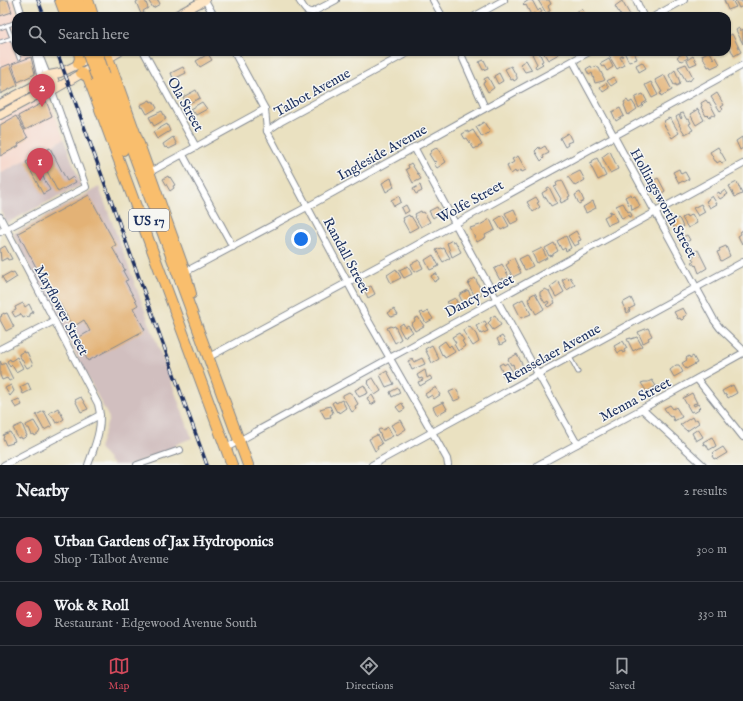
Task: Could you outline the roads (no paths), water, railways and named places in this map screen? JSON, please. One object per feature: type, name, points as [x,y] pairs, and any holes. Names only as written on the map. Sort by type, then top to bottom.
[{"type":"highway","points":[[60,0],[64,12]]},
{"type":"highway","points":[[69,0],[73,12]]},
{"type":"highway","points":[[78,0],[82,12]]},
{"type":"highway","points":[[88,0],[92,12]]},
{"type":"highway","points":[[80,56],[80,69],[88,77],[195,363]]},
{"type":"highway","name":"US 17","points":[[90,56],[101,77],[209,357],[248,465]]},
{"type":"highway","name":"US 17","points":[[98,56],[101,77],[195,363],[232,465]]},
{"type":"highway","points":[[106,56],[150,172],[185,272],[209,357]]},
{"type":"main road","points":[[182,12],[205,0]]},
{"type":"main road","points":[[0,115],[39,94],[51,91],[80,69],[102,56]]},
{"type":"main road","points":[[0,104],[44,78],[80,69]]},
{"type":"main road","points":[[44,78],[52,77],[54,80],[55,84],[51,91]]},
{"type":"main road","points":[[44,78],[40,88],[51,91]]},
{"type":"street","points":[[17,0],[21,12]]},
{"type":"street","points":[[205,0],[212,12]]},
{"type":"street","points":[[299,0],[304,10],[310,12],[313,12],[336,0]]},
{"type":"street","points":[[433,0],[440,12]]},
{"type":"street","points":[[482,12],[504,0]]},
{"type":"street","points":[[636,0],[641,12]]},
{"type":"street","points":[[662,12],[684,0]]},
{"type":"street","points":[[38,56],[41,60],[44,78]]},
{"type":"street","name":"Ola Street","points":[[146,56],[196,147]]},
{"type":"street","name":"Randall Street","points":[[236,56],[265,109],[267,131],[348,282],[447,459],[448,465]]},
{"type":"street","name":"Talbot Avenue","points":[[267,131],[282,121],[403,56]]},
{"type":"street","points":[[462,56],[485,108]]},
{"type":"street","name":"Ingleside Avenue","points":[[185,272],[308,207],[414,147],[582,56]]},
{"type":"street","name":"Hollingsworth Street","points":[[573,61],[696,288],[720,328],[743,352]]},
{"type":"street","name":"Wolfe Street","points":[[209,357],[743,65]]},
{"type":"street","points":[[0,232],[86,187],[51,91]]},
{"type":"street","name":"Talbot Avenue","points":[[150,172],[265,109]]},
{"type":"street","points":[[414,147],[577,444]]},
{"type":"street","points":[[183,155],[233,247]]},
{"type":"street","name":"Dancy Street","points":[[226,448],[743,164]]},
{"type":"street","name":"Mayflower Street","points":[[0,217],[98,404],[100,415]]},
{"type":"street","name":"Rensselaer Avenue","points":[[372,465],[743,262]]},
{"type":"street","points":[[0,349],[54,321]]},
{"type":"street","name":"Menna Street","points":[[538,465],[642,410],[743,352]]},
{"type":"street","points":[[697,379],[743,437]]},
{"type":"street","points":[[642,410],[703,465]]},
{"type":"street","points":[[4,465],[100,415],[100,428],[88,465]]},
{"type":"street","points":[[136,465],[180,450]]},
{"type":"lane","points":[[0,28],[12,24]]},
{"type":"lane","points":[[0,42],[12,38],[8,25]]},
{"type":"lane","points":[[570,357],[578,372]]},
{"type":"railway","points":[[38,0],[42,12]]},
{"type":"railway","points":[[58,56],[207,465]]},
{"type":"place","name":"Wok & Roll","points":[[42,107]]},
{"type":"place","name":"Urban Gardens of Jax Hydroponics","points":[[40,181]]}]
